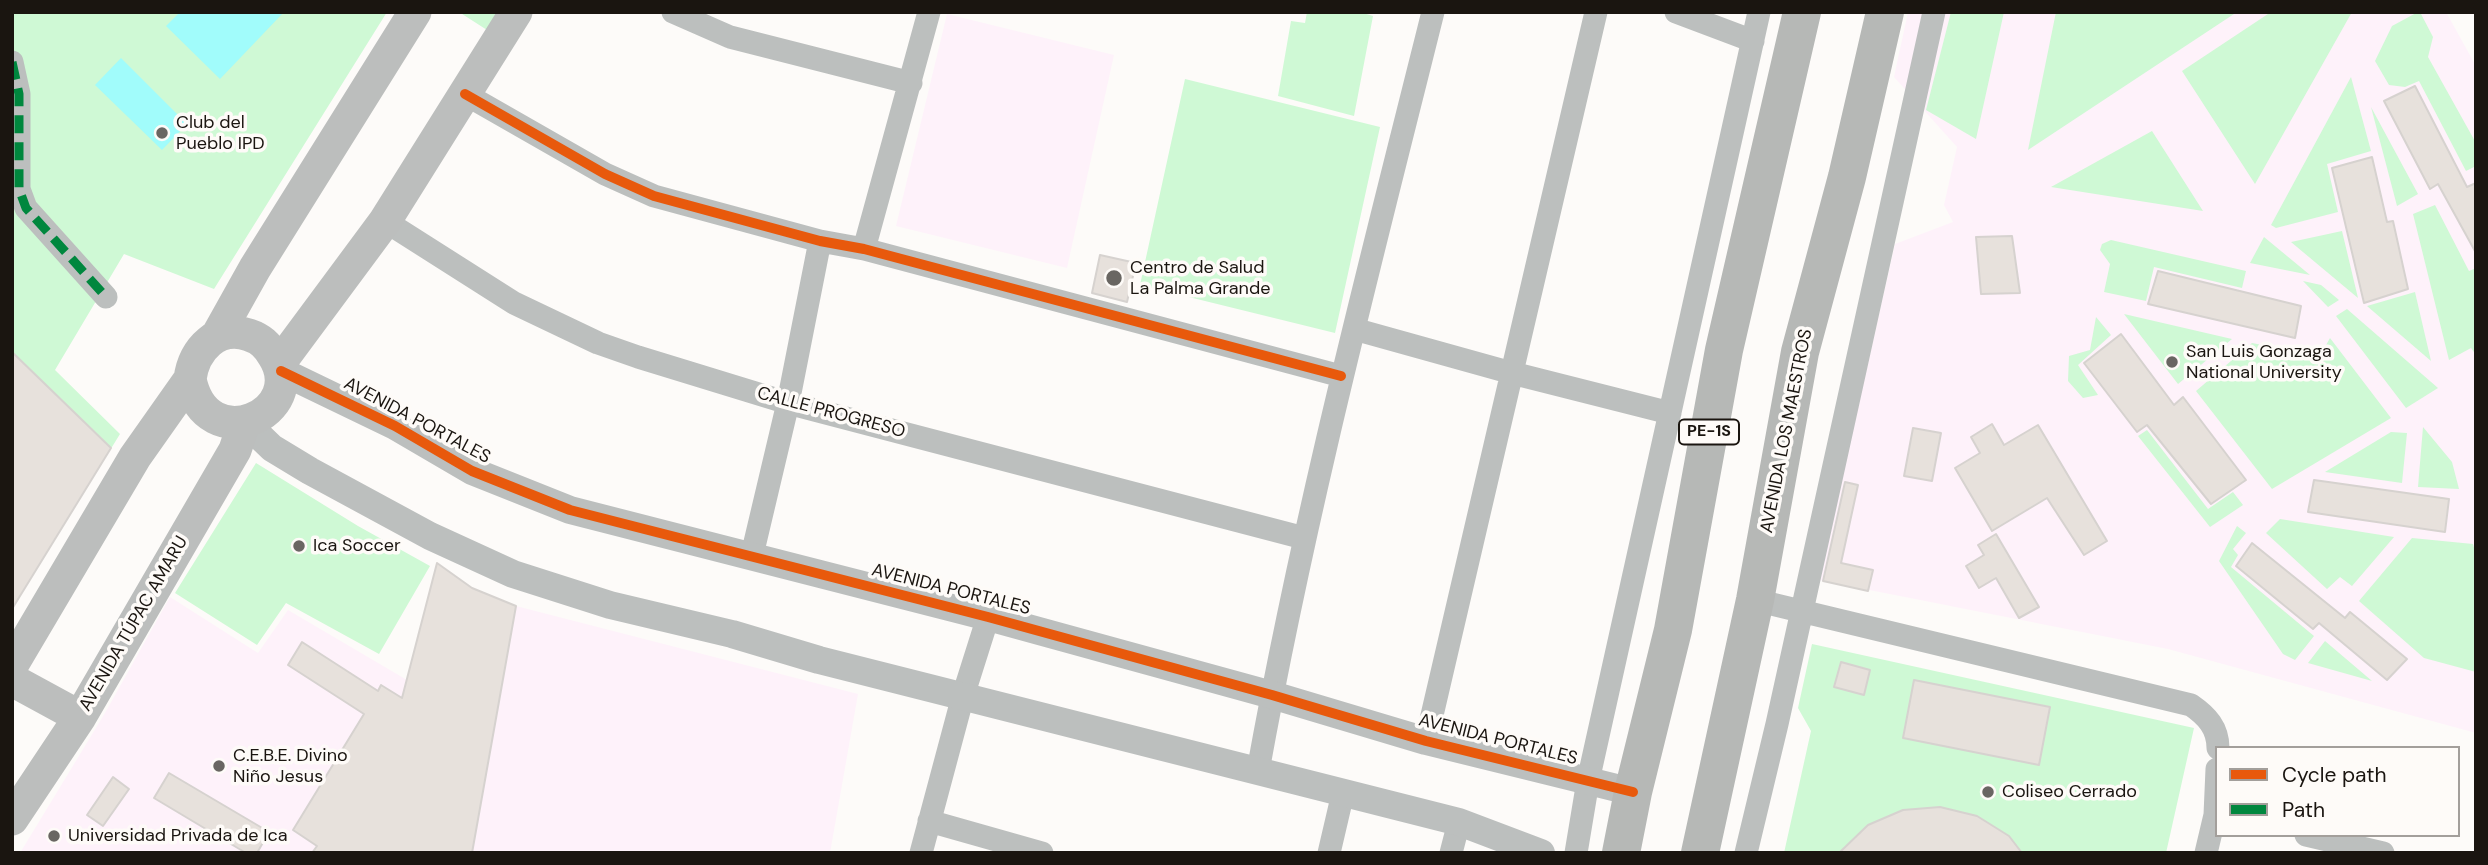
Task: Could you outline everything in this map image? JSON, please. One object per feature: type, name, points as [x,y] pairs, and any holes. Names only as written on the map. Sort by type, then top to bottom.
[{"type":"highway","name":"PE-1S","points":[[1621,853],[1633,792],[1673,630],[1724,350],[1802,12]]},
{"type":"highway","name":"AVENIDA LOS MAESTROS","points":[[1700,853],[1755,600],[1800,352],[1847,177],[1885,12]]},
{"type":"main road","points":[[217,336],[255,268],[415,12]]},
{"type":"main road","points":[[280,367],[384,221],[516,12]]},
{"type":"main road","points":[[230,332],[257,337],[268,345],[280,367],[280,388],[275,400],[257,418],[245,423],[224,422],[211,416],[200,406],[193,393],[190,379],[197,354],[217,336],[230,332]]},
{"type":"main road","points":[[12,665],[135,457],[190,379]]},
{"type":"main road","name":"AVENIDA TÚPAC AMARU","points":[[12,819],[80,717],[223,472],[245,423]]},
{"type":"main road","points":[[12,680],[80,717]]},
{"type":"street","points":[[673,12],[730,37],[911,83]]},
{"type":"street","points":[[864,248],[929,12]]},
{"type":"street","points":[[1258,771],[1304,538],[1341,376],[1433,12]]},
{"type":"street","points":[[1426,741],[1596,12]]},
{"type":"street","points":[[1676,12],[1753,41]]},
{"type":"street","points":[[1576,853],[1588,781],[1759,12]]},
{"type":"street","points":[[1746,853],[1934,12]]},
{"type":"street","points":[[12,62],[19,94],[21,198],[26,208],[106,297]]},
{"type":"street","points":[[465,94],[605,174],[654,196],[820,241],[864,248],[1341,376]]},
{"type":"street","name":"CALLE PROGRESO","points":[[384,221],[514,303],[576,333],[638,357],[788,403],[1304,538]]},
{"type":"street","points":[[752,555],[788,403],[820,241]]},
{"type":"street","points":[[1354,329],[1670,413]]},
{"type":"street","name":"AVENIDA PORTALES","points":[[280,367],[395,426],[472,471],[570,510],[988,617],[1272,695],[1426,741],[1633,792]]},
{"type":"street","points":[[245,423],[272,449],[310,471],[430,536],[513,574],[610,605],[732,634],[819,660],[1459,822],[1541,853]]},
{"type":"street","points":[[1755,600],[2191,705],[2207,716],[2218,737],[2218,746]]},
{"type":"street","points":[[921,853],[963,696],[988,617]]},
{"type":"street","points":[[1329,853],[1343,793]]},
{"type":"street","points":[[2206,853],[2215,819]]},
{"type":"street","points":[[929,821],[1042,853]]},
{"type":"street","points":[[1451,853],[1459,822]]},
{"type":"street","points":[[2315,837],[2383,853]]},
{"type":"shaded area","name":"San Luis Gonzaga National University","points":[[1908,12],[2446,12],[2476,66],[2476,733],[2168,649],[1819,580],[1895,244],[1953,222],[1944,205],[1957,147],[1894,77]]},
{"type":"shaded area","points":[[947,14],[1114,55],[1067,268],[896,226]]},
{"type":"shaded area","name":"C.E.B.E. Divino Niño Jesus","points":[[170,597],[258,653],[288,610],[407,680],[404,700],[312,853],[20,853],[105,713]]},
{"type":"shaded area","points":[[516,606],[858,694],[830,853],[472,853]]},
{"type":"green space","name":"Club del Pueblo IPD","points":[[12,12],[387,12],[214,289],[124,254],[55,370],[120,434],[12,609]]},
{"type":"green space","points":[[459,12],[497,12],[487,30]]},
{"type":"green space","points":[[1307,12],[1360,12],[1373,16],[1354,116],[1278,96],[1291,21],[1305,23]]},
{"type":"green space","points":[[1951,12],[2004,12],[1976,139],[1926,110]]},
{"type":"green space","points":[[2056,12],[2237,12],[2028,150]]},
{"type":"green space","points":[[2271,12],[2352,12],[2255,184],[2182,71]]},
{"type":"green space","points":[[2418,12],[2433,37],[2428,57],[2476,143],[2476,166],[2466,171],[2419,81],[2405,87],[2389,85],[2375,61],[2392,26]]},
{"type":"green space","points":[[2351,77],[2371,151],[2327,164],[2338,212],[2276,228],[2271,225]]},
{"type":"green space","points":[[1185,79],[1380,127],[1335,333],[1140,285]]},
{"type":"green space","points":[[2371,107],[2418,194],[2397,206]]},
{"type":"green space","points":[[2152,131],[2203,211],[2051,187]]},
{"type":"green space","points":[[2435,205],[2469,271],[2476,268],[2476,355],[2471,348],[2449,360],[2413,214]]},
{"type":"green space","points":[[2342,231],[2358,298],[2291,242]]},
{"type":"green space","points":[[2264,237],[2310,275],[2250,263]]},
{"type":"green space","points":[[2111,240],[2246,271],[2242,288],[2154,267],[2146,301],[2104,292],[2110,264],[2100,250],[2102,244]]},
{"type":"green space","points":[[2303,281],[2321,285],[2339,300],[2328,307]]},
{"type":"green space","points":[[2415,292],[2431,361],[2367,306]]},
{"type":"green space","points":[[2347,309],[2438,388],[2406,408],[2336,316]]},
{"type":"green space","points":[[2124,314],[2232,339],[2178,384]]},
{"type":"green space","points":[[2096,317],[2111,335],[2078,365],[2098,395],[2083,398],[2068,381],[2069,356],[2090,350]]},
{"type":"green space","points":[[2330,338],[2391,418],[2272,489],[2196,391],[2252,343],[2320,356]]},
{"type":"green space","points":[[2423,427],[2452,462],[2459,489],[2418,487]]},
{"type":"green space","points":[[2147,430],[2208,509],[2233,492],[2243,505],[2210,527],[2138,436]]},
{"type":"green space","points":[[2391,432],[2407,433],[2402,483],[2325,472]]},
{"type":"green space","name":"Ica Soccer","points":[[256,463],[358,526],[430,566],[379,654],[286,603],[257,645],[175,593]]},
{"type":"green space","points":[[2280,519],[2394,537],[2352,586],[2340,577],[2327,589],[2266,533]]},
{"type":"green space","points":[[2237,526],[2246,533],[2233,549],[2238,555],[2231,567],[2314,636],[2295,660],[2283,654],[2219,561]]},
{"type":"green space","points":[[2412,538],[2473,544],[2476,555],[2476,672],[2424,658],[2359,601]]},
{"type":"green space","points":[[2325,641],[2372,681],[2308,663]]},
{"type":"green space","name":"Coliseo Cerrado","points":[[1812,644],[2194,728],[2166,853],[1784,853],[1811,731],[1798,708]]},
{"type":"water","points":[[180,12],[284,12],[220,79],[166,26]]},
{"type":"water","points":[[121,58],[187,124],[162,150],[95,85]]},
{"type":"building","points":[[2415,86],[2467,187],[2476,183],[2476,253],[2438,184],[2430,189],[2384,101]]},
{"type":"building","points":[[2372,157],[2387,222],[2393,221],[2408,289],[2364,303],[2332,168]]},
{"type":"building","points":[[2012,236],[2020,293],[1981,294],[1976,237]]},
{"type":"building","name":"Centro de Salud La Palma Grande","points":[[1100,255],[1136,263],[1127,302],[1092,293]]},
{"type":"building","points":[[2158,271],[2301,306],[2295,338],[2148,304]]},
{"type":"building","points":[[2121,334],[2174,405],[2183,397],[2246,480],[2211,504],[2147,425],[2137,432],[2084,363]]},
{"type":"building","points":[[12,352],[111,448],[12,609]]},
{"type":"building","points":[[1992,424],[2004,445],[2038,425],[2107,541],[2084,555],[2047,498],[1992,531],[1955,468],[1980,453],[1971,437]]},
{"type":"building","points":[[1913,428],[1941,433],[1932,481],[1904,476]]},
{"type":"building","points":[[2314,480],[2449,499],[2445,532],[2308,512]]},
{"type":"building","points":[[1845,482],[1858,485],[1841,563],[1873,570],[1868,591],[1823,581]]},
{"type":"building","points":[[1996,534],[2039,607],[2019,618],[1996,578],[1979,588],[1966,566],[1984,555],[1978,545]]},
{"type":"building","points":[[2252,543],[2345,618],[2350,612],[2407,659],[2387,680],[2319,623],[2313,629],[2236,566]]},
{"type":"building","points":[[437,563],[472,588],[516,606],[472,853],[312,853],[317,846],[293,830],[364,714],[288,665],[302,642],[378,691],[381,685],[402,698]]},
{"type":"building","points":[[1841,662],[1870,670],[1864,695],[1834,687]]},
{"type":"building","points":[[1914,680],[2050,707],[2039,765],[1903,738]]},
{"type":"building","points":[[169,773],[269,832],[257,853],[246,853],[154,798]]},
{"type":"building","points":[[113,777],[129,789],[103,826],[87,815]]},
{"type":"building","points":[[1940,807],[1977,816],[2009,836],[2022,853],[1839,853],[1868,825],[1903,810]]},
{"type":"marked path","points":[[12,62],[19,94],[19,189],[26,208],[106,297]]},
{"type":"cycle path","points":[[465,94],[605,174],[654,196],[1341,376]]},
{"type":"cycle path","points":[[281,371],[395,426],[472,471],[570,510],[988,617],[1272,695],[1426,741],[1633,792]]},
{"type":"place","name":"Club del Pueblo IPD","points":[[162,133]]},
{"type":"place","name":"Centro de Salud La Palma Grande","points":[[1114,278]]},
{"type":"place","name":"San Luis Gonzaga National University","points":[[2172,362]]},
{"type":"place","name":"Ica Soccer","points":[[299,546]]},
{"type":"place","name":"C.E.B.E. Divino Niño Jesus","points":[[219,766]]},
{"type":"place","name":"Coliseo Cerrado","points":[[1988,792]]},
{"type":"place","name":"Universidad Privada de Ica","points":[[54,836]]}]
